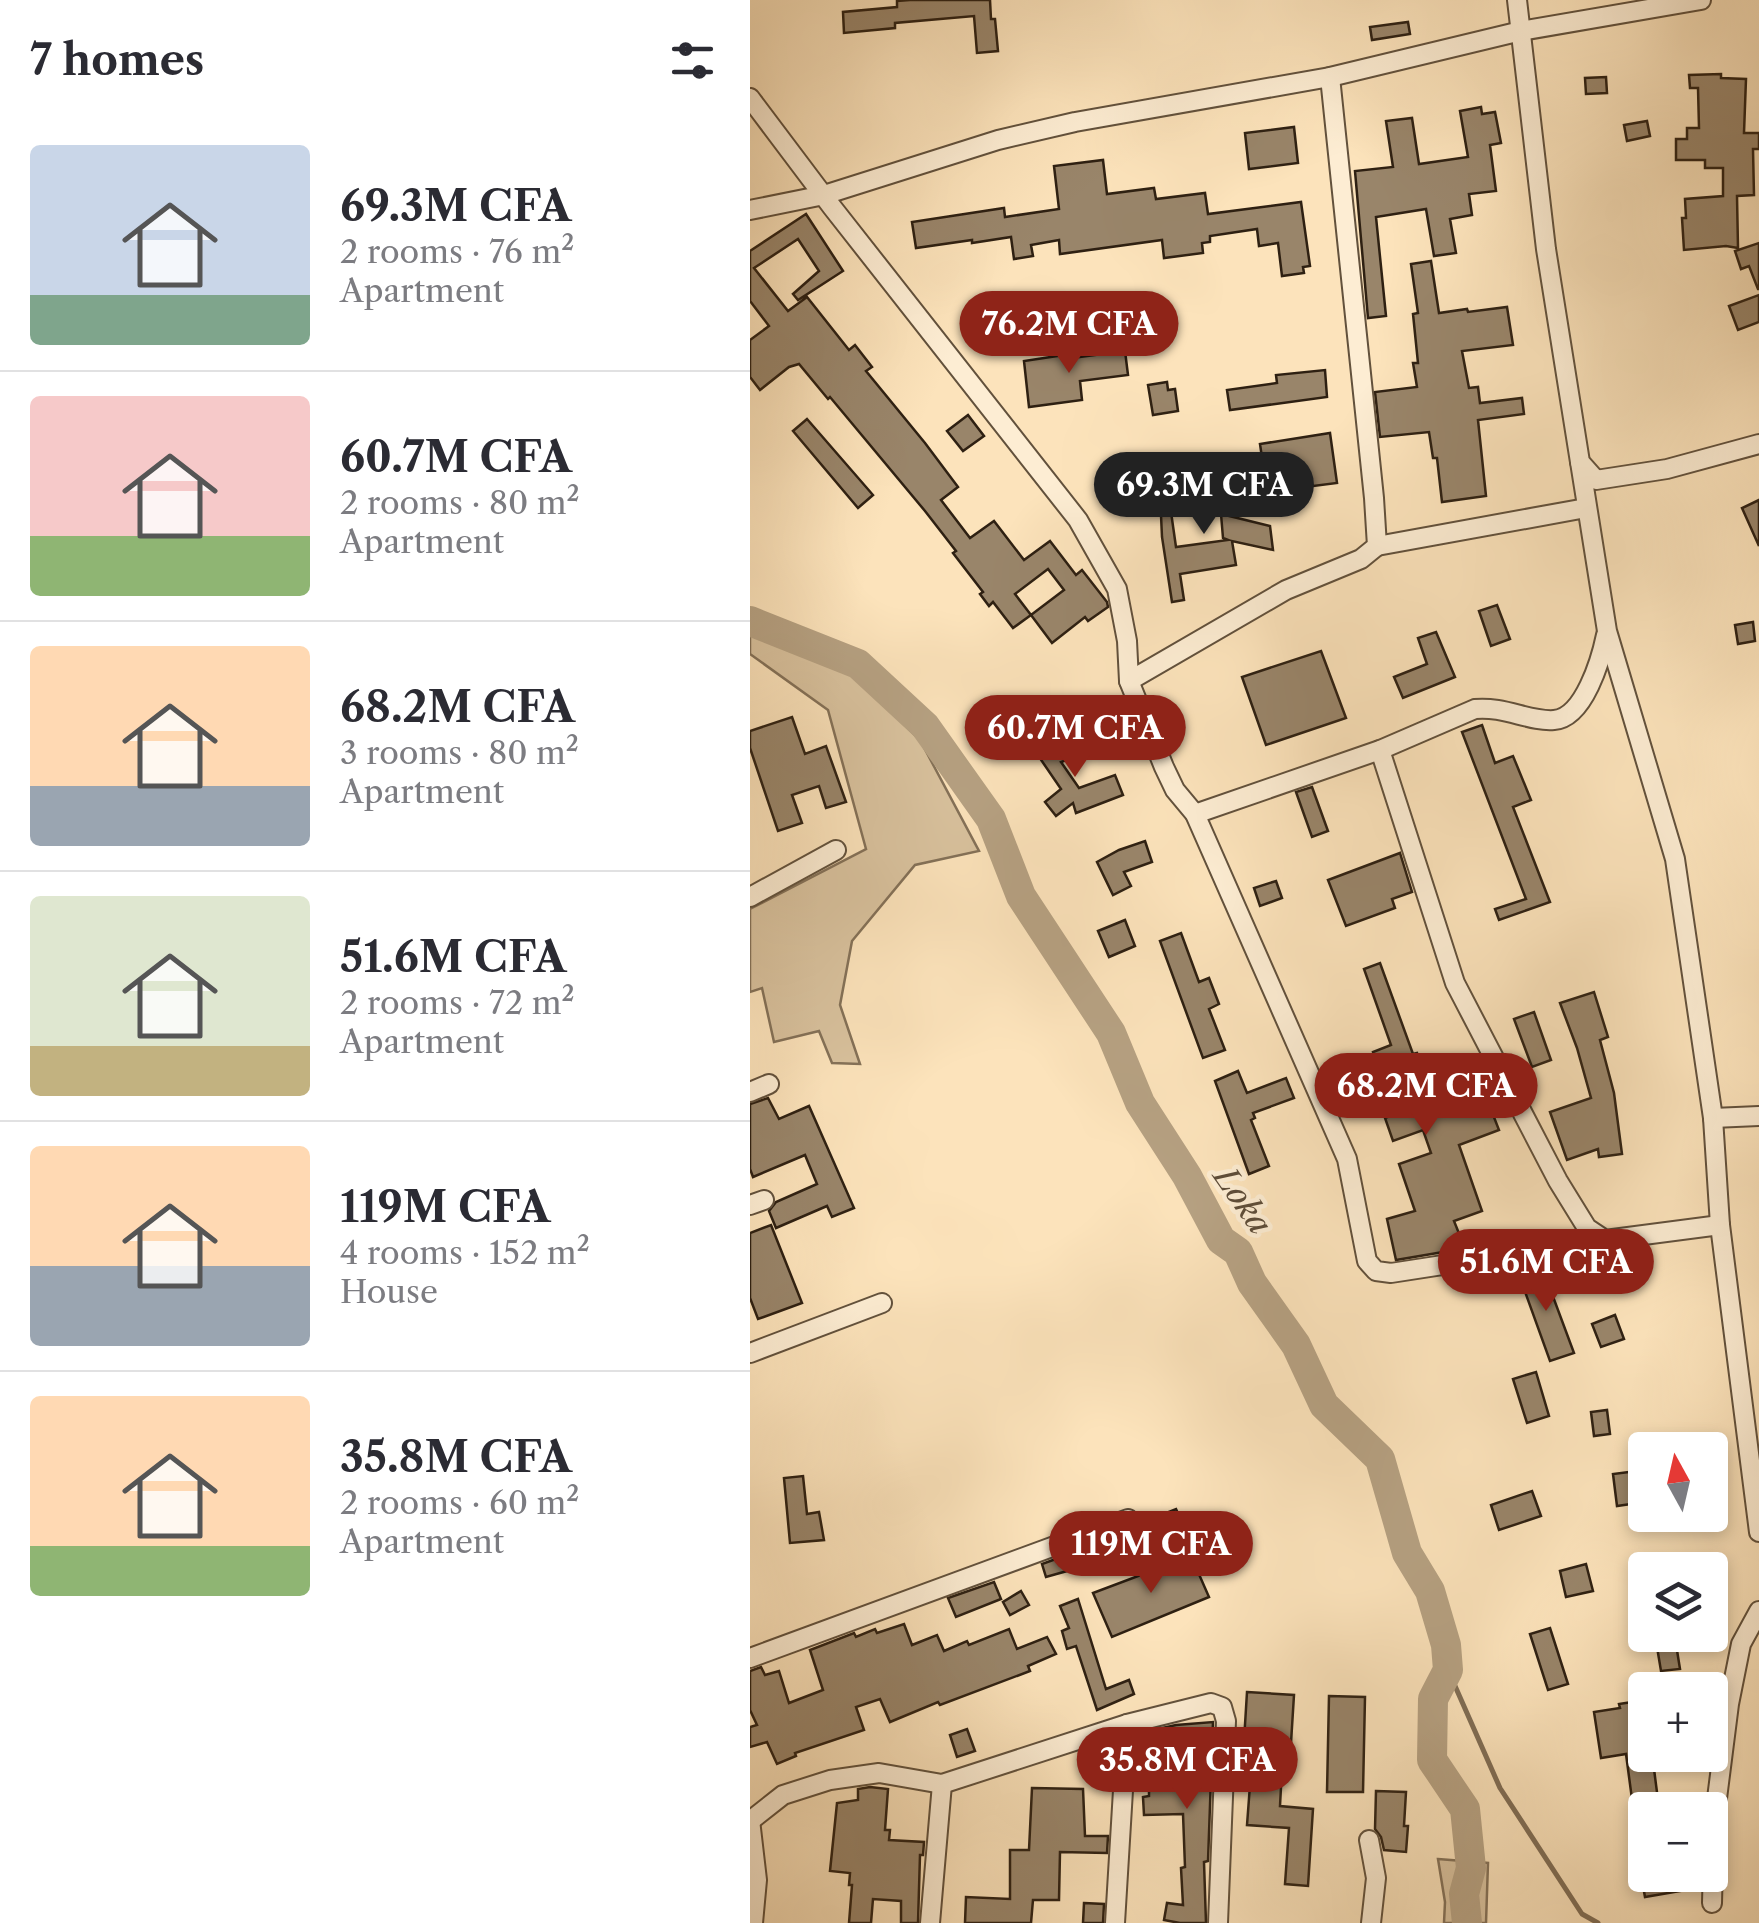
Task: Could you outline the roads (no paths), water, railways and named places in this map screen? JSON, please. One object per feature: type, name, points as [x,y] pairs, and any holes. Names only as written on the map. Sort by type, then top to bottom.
[{"type":"street","points":[[1517,0],[1546,249],[1606,631],[1675,858],[1713,1118],[1720,1225],[1759,1532]]},
{"type":"street","points":[[750,210],[824,195],[998,140],[1075,122],[1330,77],[1520,31],[1701,0]]},
{"type":"street","points":[[1330,77],[1377,546]]},
{"type":"street","points":[[750,98],[1078,520],[1116,589],[1127,642],[1129,681],[1175,790],[1195,814],[1347,1159],[1367,1261],[1376,1270],[1391,1272],[1720,1225]]},
{"type":"street","points":[[1580,462],[1596,480],[1666,469],[1759,444]]},
{"type":"street","points":[[1129,681],[1286,590],[1361,559],[1377,546],[1586,508]]},
{"type":"street","points":[[1195,814],[1380,750],[1475,709],[1491,707],[1552,721],[1565,717],[1590,683],[1606,631]]},
{"type":"street","points":[[1380,750],[1455,984],[1558,1182],[1587,1228],[1605,1240]]},
{"type":"street","points":[[750,897],[836,850]]},
{"type":"street","points":[[750,1092],[769,1084]]},
{"type":"street","points":[[1713,1118],[1759,1116]]},
{"type":"street","points":[[750,1353],[882,1303]]},
{"type":"street","points":[[750,1658],[1128,1519]]},
{"type":"street","points":[[1712,1903],[1714,1822],[1729,1704],[1741,1644],[1759,1612]]},
{"type":"street","points":[[753,1923],[756,1880],[750,1821],[784,1795],[830,1780],[879,1773],[942,1784],[1127,1724],[1211,1702],[1222,1707],[1226,1721],[1218,1923]]},
{"type":"street","points":[[1115,1923],[1127,1724]]},
{"type":"street","points":[[930,1923],[942,1784]]},
{"type":"street","points":[[1369,1840],[1376,1878],[1371,1923]]},
{"type":"waterway","name":"Loka","points":[[750,621],[858,664],[925,726],[991,819],[1021,896],[1111,1033],[1140,1103],[1187,1176],[1221,1240],[1238,1252],[1252,1283],[1296,1345],[1324,1405],[1380,1459],[1407,1553],[1430,1591],[1446,1645],[1448,1670],[1433,1699],[1432,1760],[1465,1809],[1471,1868],[1464,1894],[1467,1923]]},
{"type":"waterway","points":[[1448,1670],[1500,1788],[1582,1914],[1598,1923]]}]
